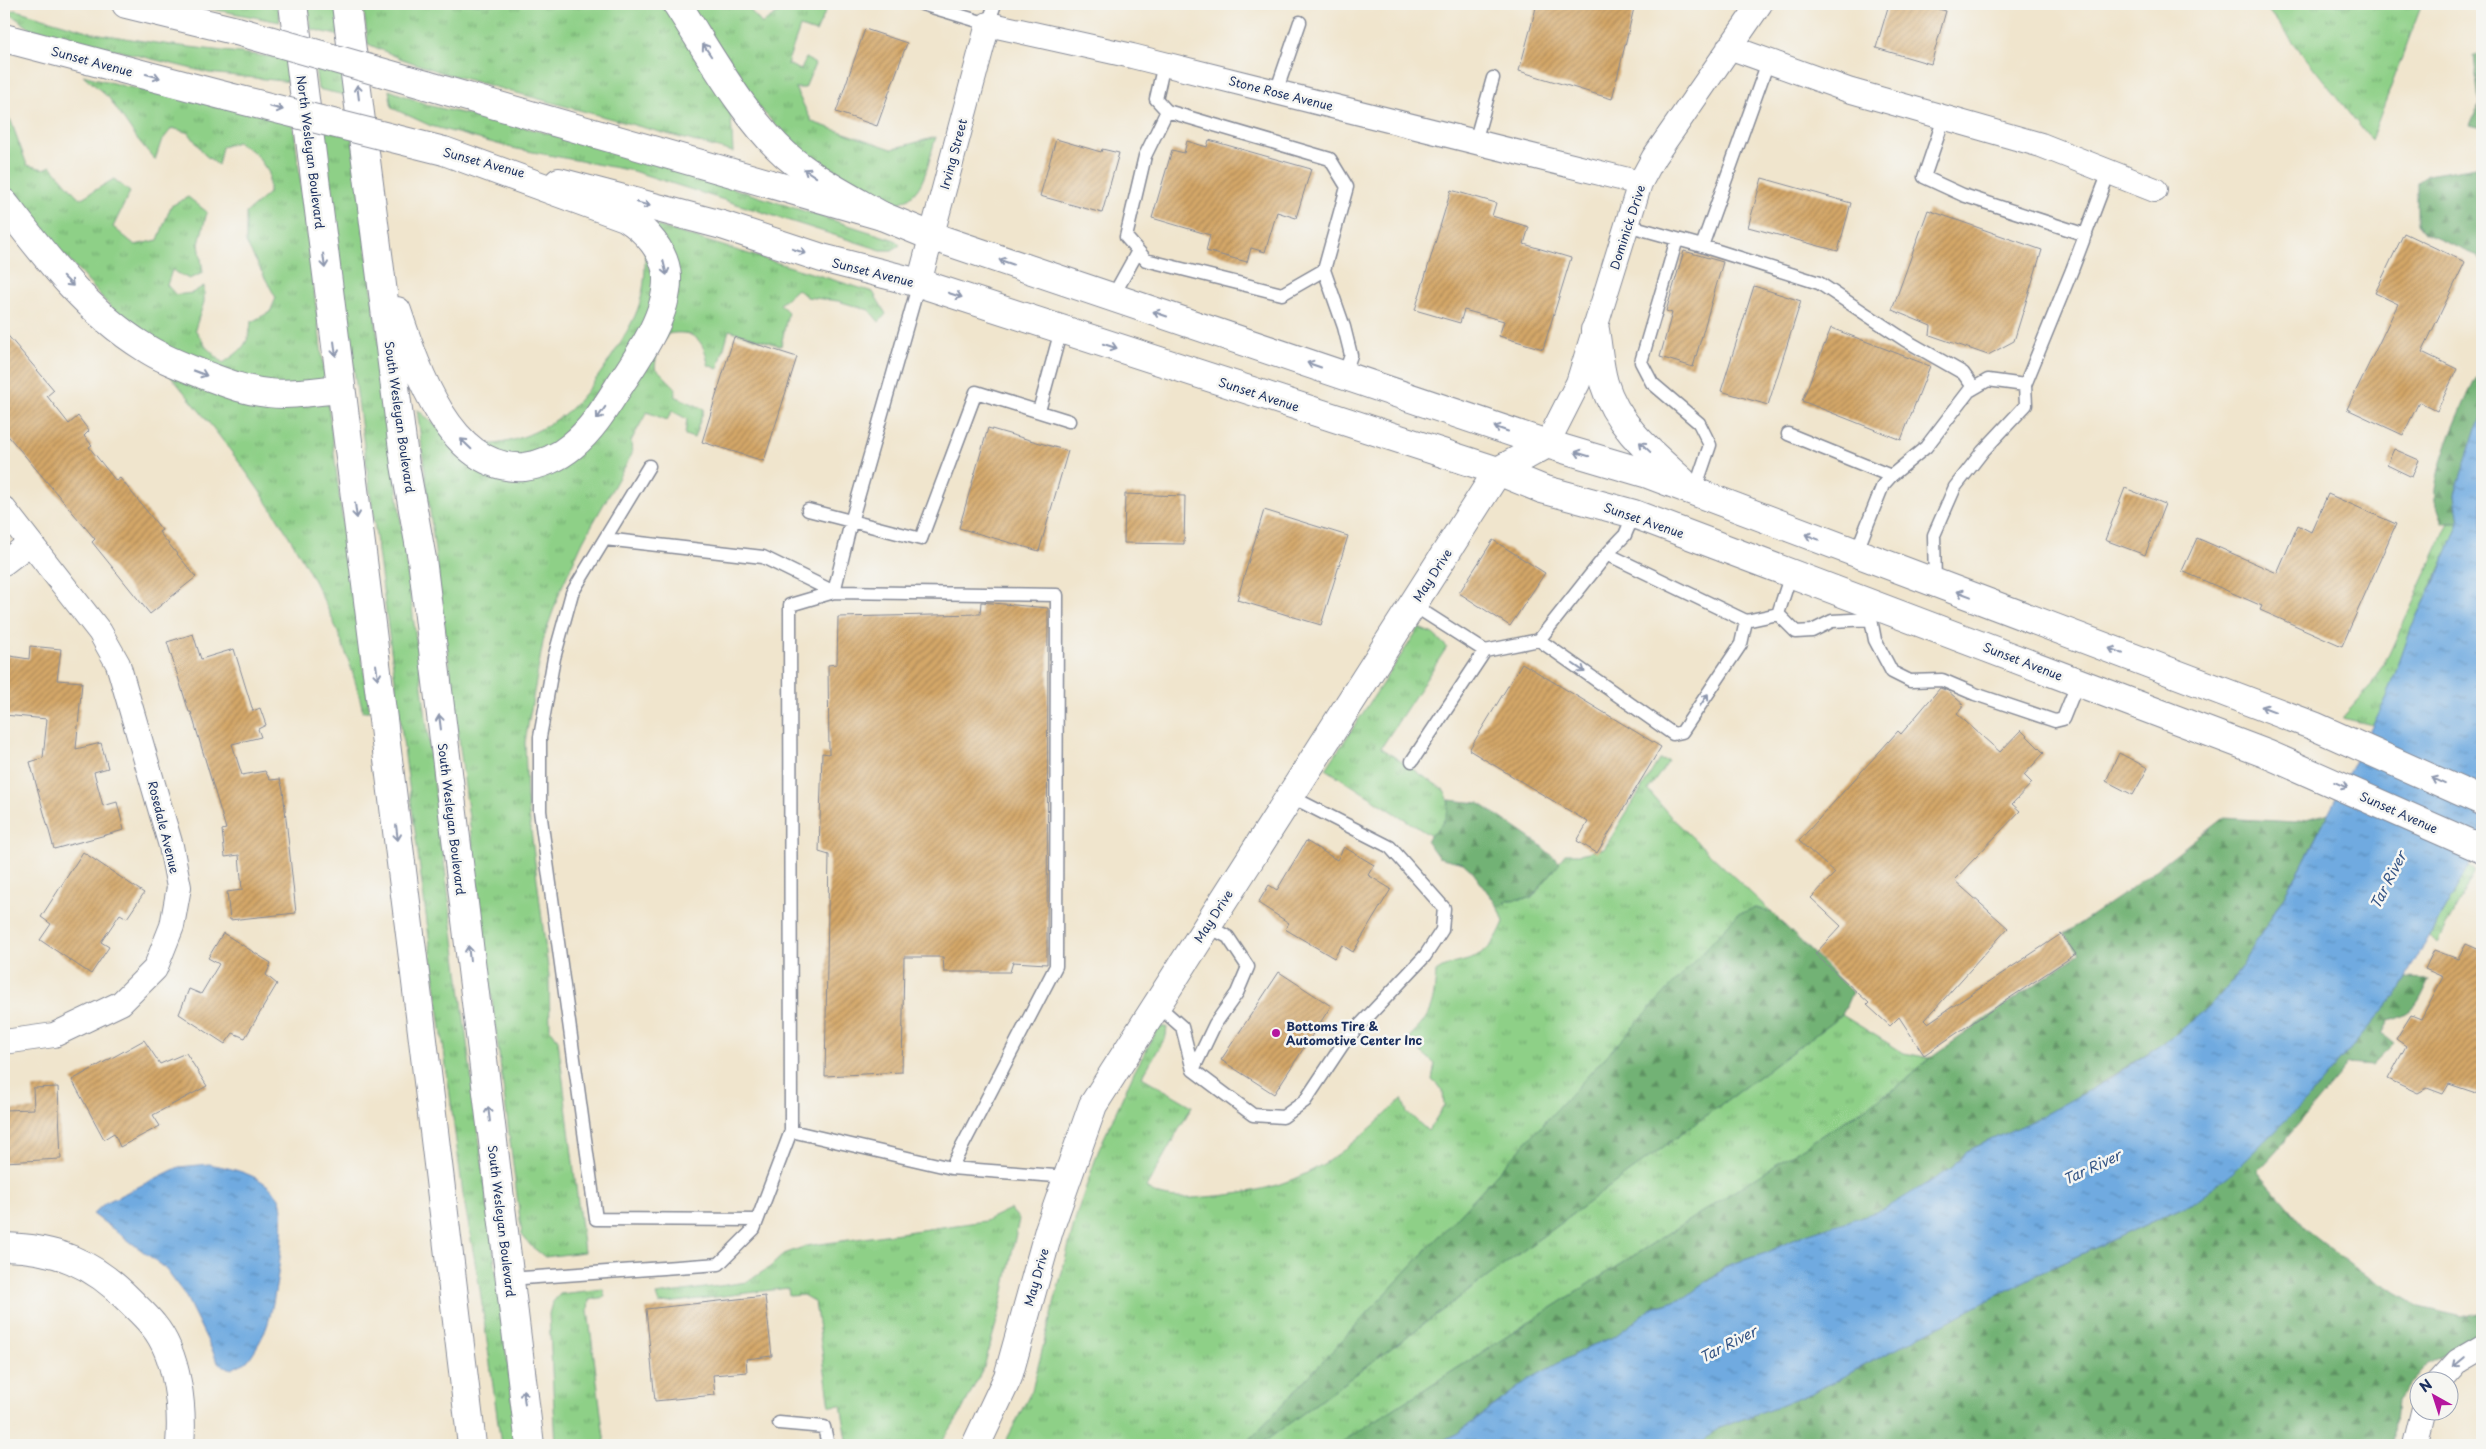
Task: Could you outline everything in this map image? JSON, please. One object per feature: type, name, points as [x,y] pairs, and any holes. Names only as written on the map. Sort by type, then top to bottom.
[{"type":"main road","points":[[126,4],[237,31],[882,216],[931,236],[1112,298],[1547,444],[1645,473],[2314,726],[2482,801]]},
{"type":"main road","name":"North Wesleyan Boulevard","points":[[293,4],[340,389]]},
{"type":"main road","points":[[346,4],[371,193],[397,309],[405,334],[438,409],[450,427],[477,454],[490,463],[509,468],[530,466],[562,454],[594,423],[643,350],[662,306],[666,289],[664,262],[648,236],[638,225],[625,217],[444,151]]},
{"type":"main road","points":[[677,4],[742,102],[785,154],[831,187],[882,216]]},
{"type":"main road","name":"Sunset Avenue","points":[[4,38],[444,151],[722,225],[822,258],[919,283],[1498,471],[1542,489],[1634,514],[1792,574],[1871,612],[2078,682],[2296,765],[2482,849]]},
{"type":"main road","name":"South Wesleyan Boulevard","points":[[371,193],[405,465],[422,559],[530,1445]]},
{"type":"main road","points":[[4,203],[44,256]]},
{"type":"main road","points":[[4,212],[44,256],[125,335],[174,363],[225,383],[270,394],[340,389],[417,984],[472,1445]]},
{"type":"main road","points":[[1595,330],[1604,381],[1614,408],[1642,444],[1694,492]]},
{"type":"main road","name":"May Drive","points":[[976,1445],[1008,1377],[1049,1230],[1093,1105],[1498,471],[1547,444]]},
{"type":"main road","points":[[4,1247],[52,1252],[84,1264],[111,1282],[154,1326],[170,1358],[178,1386],[182,1423],[180,1445]]},
{"type":"street","name":"Dominick Drive","points":[[1547,444],[1578,383],[1640,183],[1654,157],[1760,4]]},
{"type":"street","name":"Stone Rose Avenue","points":[[992,14],[1164,64],[1640,183]]},
{"type":"street","name":"Irving Street","points":[[919,283],[992,14]]},
{"type":"street","points":[[1729,47],[1848,90],[2040,145],[2155,190]]},
{"type":"street","name":"Rosedale Avenue","points":[[4,509],[100,632],[118,664],[171,846],[179,887],[172,926],[155,969],[121,1003],[54,1034],[4,1042]]},
{"type":"street","points":[[4,563],[30,543]]},
{"type":"street","points":[[2448,1372],[2458,1361],[2482,1346]]},
{"type":"street","points":[[2415,1445],[2421,1422]]},
{"type":"lane","name":"Stone Rose Avenue","points":[[922,4],[992,14]]},
{"type":"lane","points":[[1276,92],[1300,22]]},
{"type":"lane","points":[[1702,246],[1768,62]]},
{"type":"lane","points":[[1164,64],[1156,99],[1167,111],[1330,160],[1347,187],[1324,270],[1344,327],[1351,355],[1344,376]]},
{"type":"lane","points":[[1475,142],[1493,78]]},
{"type":"lane","points":[[1167,111],[1145,156],[1126,237],[1146,260],[1282,294],[1324,270]]},
{"type":"lane","points":[[1944,118],[1924,177],[1963,196],[2086,234]]},
{"type":"lane","points":[[1935,583],[1934,535],[1955,487],[1983,451],[2026,406],[2026,385],[2109,172]]},
{"type":"lane","points":[[1627,225],[1819,282],[1905,340],[1963,373],[1974,388]]},
{"type":"lane","points":[[1677,239],[1641,362],[1652,382],[1699,423],[1710,445],[1694,492]]},
{"type":"lane","points":[[1112,298],[1138,251]]},
{"type":"lane","points":[[834,592],[851,522],[919,283]]},
{"type":"lane","points":[[1039,411],[1061,330]]},
{"type":"lane","points":[[1856,553],[1883,485],[1890,476],[1926,447],[1968,391],[1988,380],[2026,385]]},
{"type":"lane","points":[[808,510],[921,539],[976,392],[1069,421]]},
{"type":"lane","points":[[1788,434],[1890,476]]},
{"type":"lane","points":[[649,466],[572,593],[554,658],[540,737],[540,811],[596,1219],[757,1220]]},
{"type":"lane","points":[[1412,761],[1485,652],[1539,640],[1607,554],[1625,535],[1634,514]]},
{"type":"lane","points":[[604,539],[763,557],[834,592]]},
{"type":"lane","points":[[1607,554],[1746,622],[1778,614]]},
{"type":"lane","points":[[1778,614],[1792,574]]},
{"type":"lane","points":[[509,1279],[719,1264],[754,1228],[791,1131],[790,605],[834,592],[1057,595],[1056,966],[951,1168]]},
{"type":"lane","points":[[1412,605],[1485,652]]},
{"type":"lane","points":[[1778,614],[1796,632],[1812,631],[1832,621],[1871,612],[1875,640],[1892,672],[1910,682],[1942,680],[1975,694],[2055,721],[2063,719],[2078,682]]},
{"type":"lane","points":[[1539,640],[1673,734],[1682,732],[1719,678],[1741,644],[1746,622]]},
{"type":"lane","points":[[1157,1005],[1182,1027],[1193,1070],[1253,1115],[1283,1117],[1305,1101],[1346,1041],[1425,956],[1442,930],[1444,908],[1390,847],[1290,796]]},
{"type":"lane","points":[[1193,1070],[1215,1024],[1237,993],[1248,967],[1228,937],[1207,926]]},
{"type":"lane","points":[[791,1131],[951,1168],[1068,1178]]},
{"type":"lane","points":[[780,1423],[824,1427],[828,1445]]},
{"type":"green space","points":[[185,4],[277,4],[280,22]]},
{"type":"green space","points":[[308,4],[336,4],[340,36],[311,29]]},
{"type":"green space","points":[[363,4],[667,4],[730,99],[733,152],[440,72],[402,59],[368,44]]},
{"type":"green space","points":[[688,4],[745,4],[762,24],[784,9],[783,4],[829,4],[816,32],[800,27],[787,64],[801,70],[806,58],[815,64],[805,88],[795,88],[812,122],[892,149],[936,137],[926,172],[917,190],[900,203],[887,206],[802,154],[757,105]]},
{"type":"green space","points":[[2263,4],[2422,4],[2371,140]]},
{"type":"green space","points":[[16,10],[94,33],[156,43],[290,59],[292,82],[209,73],[31,29],[6,11]]},
{"type":"green space","points":[[2482,53],[2482,128],[2470,125],[2479,104],[2474,55]]},
{"type":"green space","points":[[315,67],[345,74],[349,96],[318,89]]},
{"type":"green space","points":[[83,75],[124,86],[293,121],[345,541],[370,711],[363,711],[340,637],[306,565],[263,497],[215,430],[163,367],[4,186],[4,111],[11,121],[27,165],[44,169],[51,166],[80,199],[114,179],[130,192],[113,227],[135,245],[158,240],[171,206],[188,197],[207,212],[199,244],[203,273],[189,279],[172,270],[167,285],[176,295],[192,293],[204,286],[204,302],[195,329],[206,347],[223,363],[243,347],[251,322],[270,312],[276,298],[246,243],[246,213],[269,193],[269,173],[255,153],[237,142],[222,147],[218,165],[205,155],[189,133],[172,128],[161,142],[155,160],[135,136],[109,98]]},
{"type":"green space","points":[[389,90],[431,106],[535,130],[644,160],[895,240],[900,245],[892,250],[881,250],[633,171],[512,148],[431,126],[392,108]]},
{"type":"green space","points":[[322,128],[352,134],[518,1445],[501,1445],[480,1290],[463,1194]]},
{"type":"green space","points":[[2482,166],[2482,261],[2478,256],[2424,233],[2417,224],[2417,182],[2427,175]]},
{"type":"green space","points":[[641,221],[873,292],[886,314],[879,322],[869,310],[838,301],[807,297],[797,289],[780,304],[788,312],[781,346],[729,330],[718,369],[708,365],[704,349],[696,338],[684,333],[668,334],[657,352],[655,367],[675,387],[675,396],[704,409],[694,438],[685,435],[687,419],[672,411],[667,420],[647,412],[631,441],[632,454],[583,541],[560,591],[544,637],[525,742],[527,798],[549,976],[550,1029],[558,1040],[584,1252],[545,1257],[531,1246],[522,1235],[417,409],[452,437],[463,442],[489,444],[502,443],[528,435],[541,429],[573,407],[605,367],[632,323],[637,311],[643,289],[645,266]]},
{"type":"green space","points":[[2482,367],[2482,418],[2476,428],[2455,494],[2459,523],[2442,523],[2435,501],[2435,488],[2439,471],[2459,413]]},
{"type":"green space","points":[[2449,523],[2459,523],[2450,547],[2410,632],[2387,697],[2373,725],[2342,718],[2370,687],[2389,654]]},
{"type":"green space","points":[[1419,628],[1433,634],[1447,647],[1381,748],[1444,790],[1449,803],[1447,815],[1431,836],[1326,769]]},
{"type":"green space","points":[[1659,760],[1669,761],[1648,790],[1671,817],[1771,912],[1755,908],[1738,915],[1245,1445],[1004,1445],[1032,1390],[1077,1213],[1099,1149],[1133,1074],[1159,1027],[1167,1027],[1166,1036],[1142,1077],[1192,1106],[1146,1188],[1159,1195],[1174,1198],[1190,1198],[1238,1194],[1291,1180],[1314,1169],[1357,1140],[1402,1099],[1407,1112],[1428,1131],[1444,1106],[1443,1090],[1432,1080],[1435,1064],[1418,1049],[1409,1037],[1423,1023],[1427,1016],[1433,1000],[1436,972],[1442,968],[1479,956],[1488,949],[1504,922],[1499,908],[1509,900],[1532,898],[1565,854],[1579,854],[1604,849]]},
{"type":"green space","points":[[1449,800],[1479,803],[1539,844],[1560,863],[1531,898],[1509,900],[1499,908],[1472,871],[1463,863],[1438,857],[1426,840],[1443,822],[1449,807]]},
{"type":"green space","points":[[2328,813],[2300,869],[2232,982],[2211,1006],[2174,1036],[2085,1093],[2036,1119],[1967,1151],[1952,1168],[1885,1210],[1803,1235],[1766,1253],[1728,1265],[1686,1297],[1651,1309],[1614,1337],[1588,1347],[1528,1380],[1458,1433],[1438,1443],[1425,1445],[1337,1445],[1896,1088],[1930,1058],[2080,953],[2064,934],[2125,893],[2222,818],[2295,822]]},
{"type":"green space","points":[[2469,866],[2475,872],[2437,943],[2430,936]]},
{"type":"green space","points":[[1755,908],[1771,912],[1852,992],[1842,1015],[1260,1445],[1245,1445],[1738,914]]},
{"type":"green space","points":[[2406,978],[2430,979],[2416,1006],[2406,1014],[2389,1021],[2382,1034],[2394,1043],[2371,1066],[2348,1064],[2257,1171],[2309,1232],[2362,1273],[2419,1307],[2462,1317],[2482,1312],[2482,1338],[2465,1344],[2428,1364],[2421,1372],[2408,1372],[2408,1387],[2397,1401],[2393,1445],[1700,1445],[1716,1429],[1812,1393],[2036,1275],[2192,1203],[2308,1098],[2395,997]]},
{"type":"green space","points":[[1842,1015],[1904,1053],[1930,1058],[1896,1088],[1337,1445],[1260,1445]]},
{"type":"green space","points":[[1010,1209],[1019,1219],[1000,1310],[984,1367],[960,1414],[940,1445],[848,1445],[841,1405],[830,1406],[815,1302],[803,1295],[789,1296],[788,1288],[659,1304],[656,1295],[747,1282],[770,1267],[784,1254],[806,1246],[985,1221]]},
{"type":"green space","points":[[603,1289],[605,1297],[589,1300],[588,1310],[605,1445],[556,1445],[549,1314],[552,1303],[560,1294]]},
{"type":"water","name":"Tar River","points":[[2482,418],[2482,835],[2469,866],[2395,997],[2308,1098],[2232,1173],[2192,1203],[2036,1275],[1812,1393],[1716,1429],[1700,1445],[1425,1445],[1438,1443],[1458,1433],[1528,1380],[1588,1347],[1614,1337],[1651,1309],[1686,1297],[1729,1265],[1766,1253],[1803,1235],[1885,1209],[1952,1168],[1967,1151],[2036,1119],[2106,1081],[2174,1036],[2211,1005],[2232,982],[2300,869],[2387,697],[2410,632],[2441,568],[2459,523],[2455,494],[2476,428]]},
{"type":"water","points":[[209,1164],[257,1178],[273,1190],[279,1198],[282,1208],[280,1260],[274,1300],[267,1326],[249,1359],[232,1369],[219,1364],[185,1295],[164,1267],[93,1214],[105,1203],[179,1167]]},
{"type":"building","points":[[1537,4],[1635,4],[1612,99],[1519,71]]},
{"type":"building","points":[[1889,4],[1936,4],[1935,8],[1946,11],[1931,64],[1876,48]]},
{"type":"building","points":[[865,29],[907,43],[877,126],[836,112]]},
{"type":"building","points":[[1056,139],[1101,152],[1102,149],[1119,153],[1102,213],[1040,196]]},
{"type":"building","points":[[1209,140],[1311,169],[1296,218],[1277,212],[1265,252],[1251,248],[1247,262],[1206,251],[1210,235],[1152,218],[1172,150],[1184,153],[1187,141],[1207,147]]},
{"type":"building","points":[[1762,178],[1851,203],[1838,251],[1748,227]]},
{"type":"building","points":[[1451,190],[1496,203],[1492,216],[1529,227],[1524,244],[1571,258],[1543,349],[1499,336],[1504,321],[1464,310],[1460,323],[1415,310]]},
{"type":"building","points":[[1928,210],[2042,250],[2014,341],[1988,355],[1930,335],[1931,326],[1892,310]]},
{"type":"building","points":[[2404,233],[2465,262],[2422,352],[2457,369],[2437,411],[2419,402],[2403,435],[2347,409],[2398,304],[2375,293]]},
{"type":"building","points":[[1684,251],[1723,262],[1693,367],[1660,357],[1672,313],[1666,311]]},
{"type":"building","points":[[1754,286],[1801,301],[1768,405],[1721,391]]},
{"type":"building","points":[[1831,328],[1930,366],[1901,440],[1802,401]]},
{"type":"building","points":[[4,331],[54,390],[47,396],[69,424],[78,416],[89,431],[84,436],[92,445],[89,447],[116,481],[120,478],[162,530],[159,532],[196,577],[150,614],[92,542],[95,539],[4,431]]},
{"type":"building","points":[[734,337],[797,357],[764,461],[702,442]]},
{"type":"building","points":[[988,428],[1068,451],[1039,551],[959,528]]},
{"type":"building","points":[[2394,449],[2419,460],[2412,477],[2387,465]]},
{"type":"building","points":[[2125,488],[2165,504],[2145,555],[2105,540]]},
{"type":"building","points":[[1125,494],[1185,496],[1184,544],[1124,543]]},
{"type":"building","points":[[2328,494],[2396,524],[2342,646],[2260,610],[2262,606],[2182,571],[2197,538],[2277,573],[2298,525],[2311,532]]},
{"type":"building","points":[[1264,510],[1348,536],[1321,625],[1237,600]]},
{"type":"building","points":[[1493,540],[1545,573],[1510,626],[1459,593]]},
{"type":"building","points":[[981,602],[1048,608],[1047,964],[1013,962],[1010,972],[944,972],[943,957],[904,957],[902,1072],[825,1076],[829,855],[819,852],[822,753],[829,754],[828,665],[837,664],[838,617],[980,614]]},
{"type":"building","points":[[193,634],[201,659],[234,649],[253,711],[260,708],[266,725],[258,729],[261,737],[232,744],[242,775],[265,771],[270,780],[280,779],[283,790],[296,913],[230,920],[227,892],[242,890],[239,855],[225,857],[222,830],[226,829],[191,712],[189,712],[167,642]]},
{"type":"building","points":[[30,646],[61,649],[57,680],[82,682],[76,749],[101,743],[108,768],[94,772],[103,806],[117,802],[124,830],[54,849],[30,762],[43,758],[47,719],[4,715],[4,655],[29,659]]},
{"type":"building","points":[[1522,663],[1661,747],[1597,853],[1577,841],[1588,822],[1469,750]]},
{"type":"building","points":[[1940,688],[1948,691],[1964,705],[1957,714],[2000,752],[2021,730],[2044,753],[2024,775],[2032,783],[2012,804],[2020,811],[1954,880],[2008,928],[1925,1020],[1928,1023],[2061,934],[2076,954],[1924,1055],[1899,1017],[1890,1026],[1867,1005],[1869,1003],[1815,954],[1841,926],[1811,898],[1835,873],[1799,841],[1898,731],[1901,734]]},
{"type":"building","points":[[2119,753],[2148,768],[2133,795],[2106,781]]},
{"type":"building","points":[[1306,841],[1337,860],[1344,847],[1374,865],[1368,875],[1391,889],[1353,952],[1342,945],[1334,958],[1285,929],[1289,923],[1258,903],[1269,885],[1277,890]]},
{"type":"building","points":[[83,852],[144,893],[127,918],[120,914],[101,942],[109,947],[91,974],[40,940],[51,924],[41,917]]},
{"type":"building","points":[[223,933],[271,963],[266,975],[277,984],[245,1038],[233,1033],[225,1044],[179,1014],[189,989],[201,994],[219,964],[208,958]]},
{"type":"building","points":[[2466,944],[2482,951],[2482,1095],[2449,1084],[2443,1094],[2427,1088],[2418,1093],[2388,1079],[2406,1046],[2396,1039],[2411,1015],[2421,1019],[2443,977],[2425,969],[2434,950],[2458,959]]},
{"type":"building","name":"Bottoms Tire & Automotive Center Inc","points":[[1279,972],[1331,1006],[1274,1094],[1221,1060]]},
{"type":"building","points":[[144,1040],[160,1064],[186,1053],[207,1086],[153,1115],[160,1126],[120,1147],[114,1133],[104,1139],[72,1080]]},
{"type":"building","points":[[58,1087],[61,1159],[4,1162],[4,1110],[34,1109],[33,1088]]},
{"type":"building","points":[[765,1296],[772,1356],[746,1359],[747,1372],[713,1375],[715,1395],[655,1401],[646,1309]]},
{"type":"place","name":"Bottoms Tire & Automotive Center Inc","points":[[1276,1033]]}]
